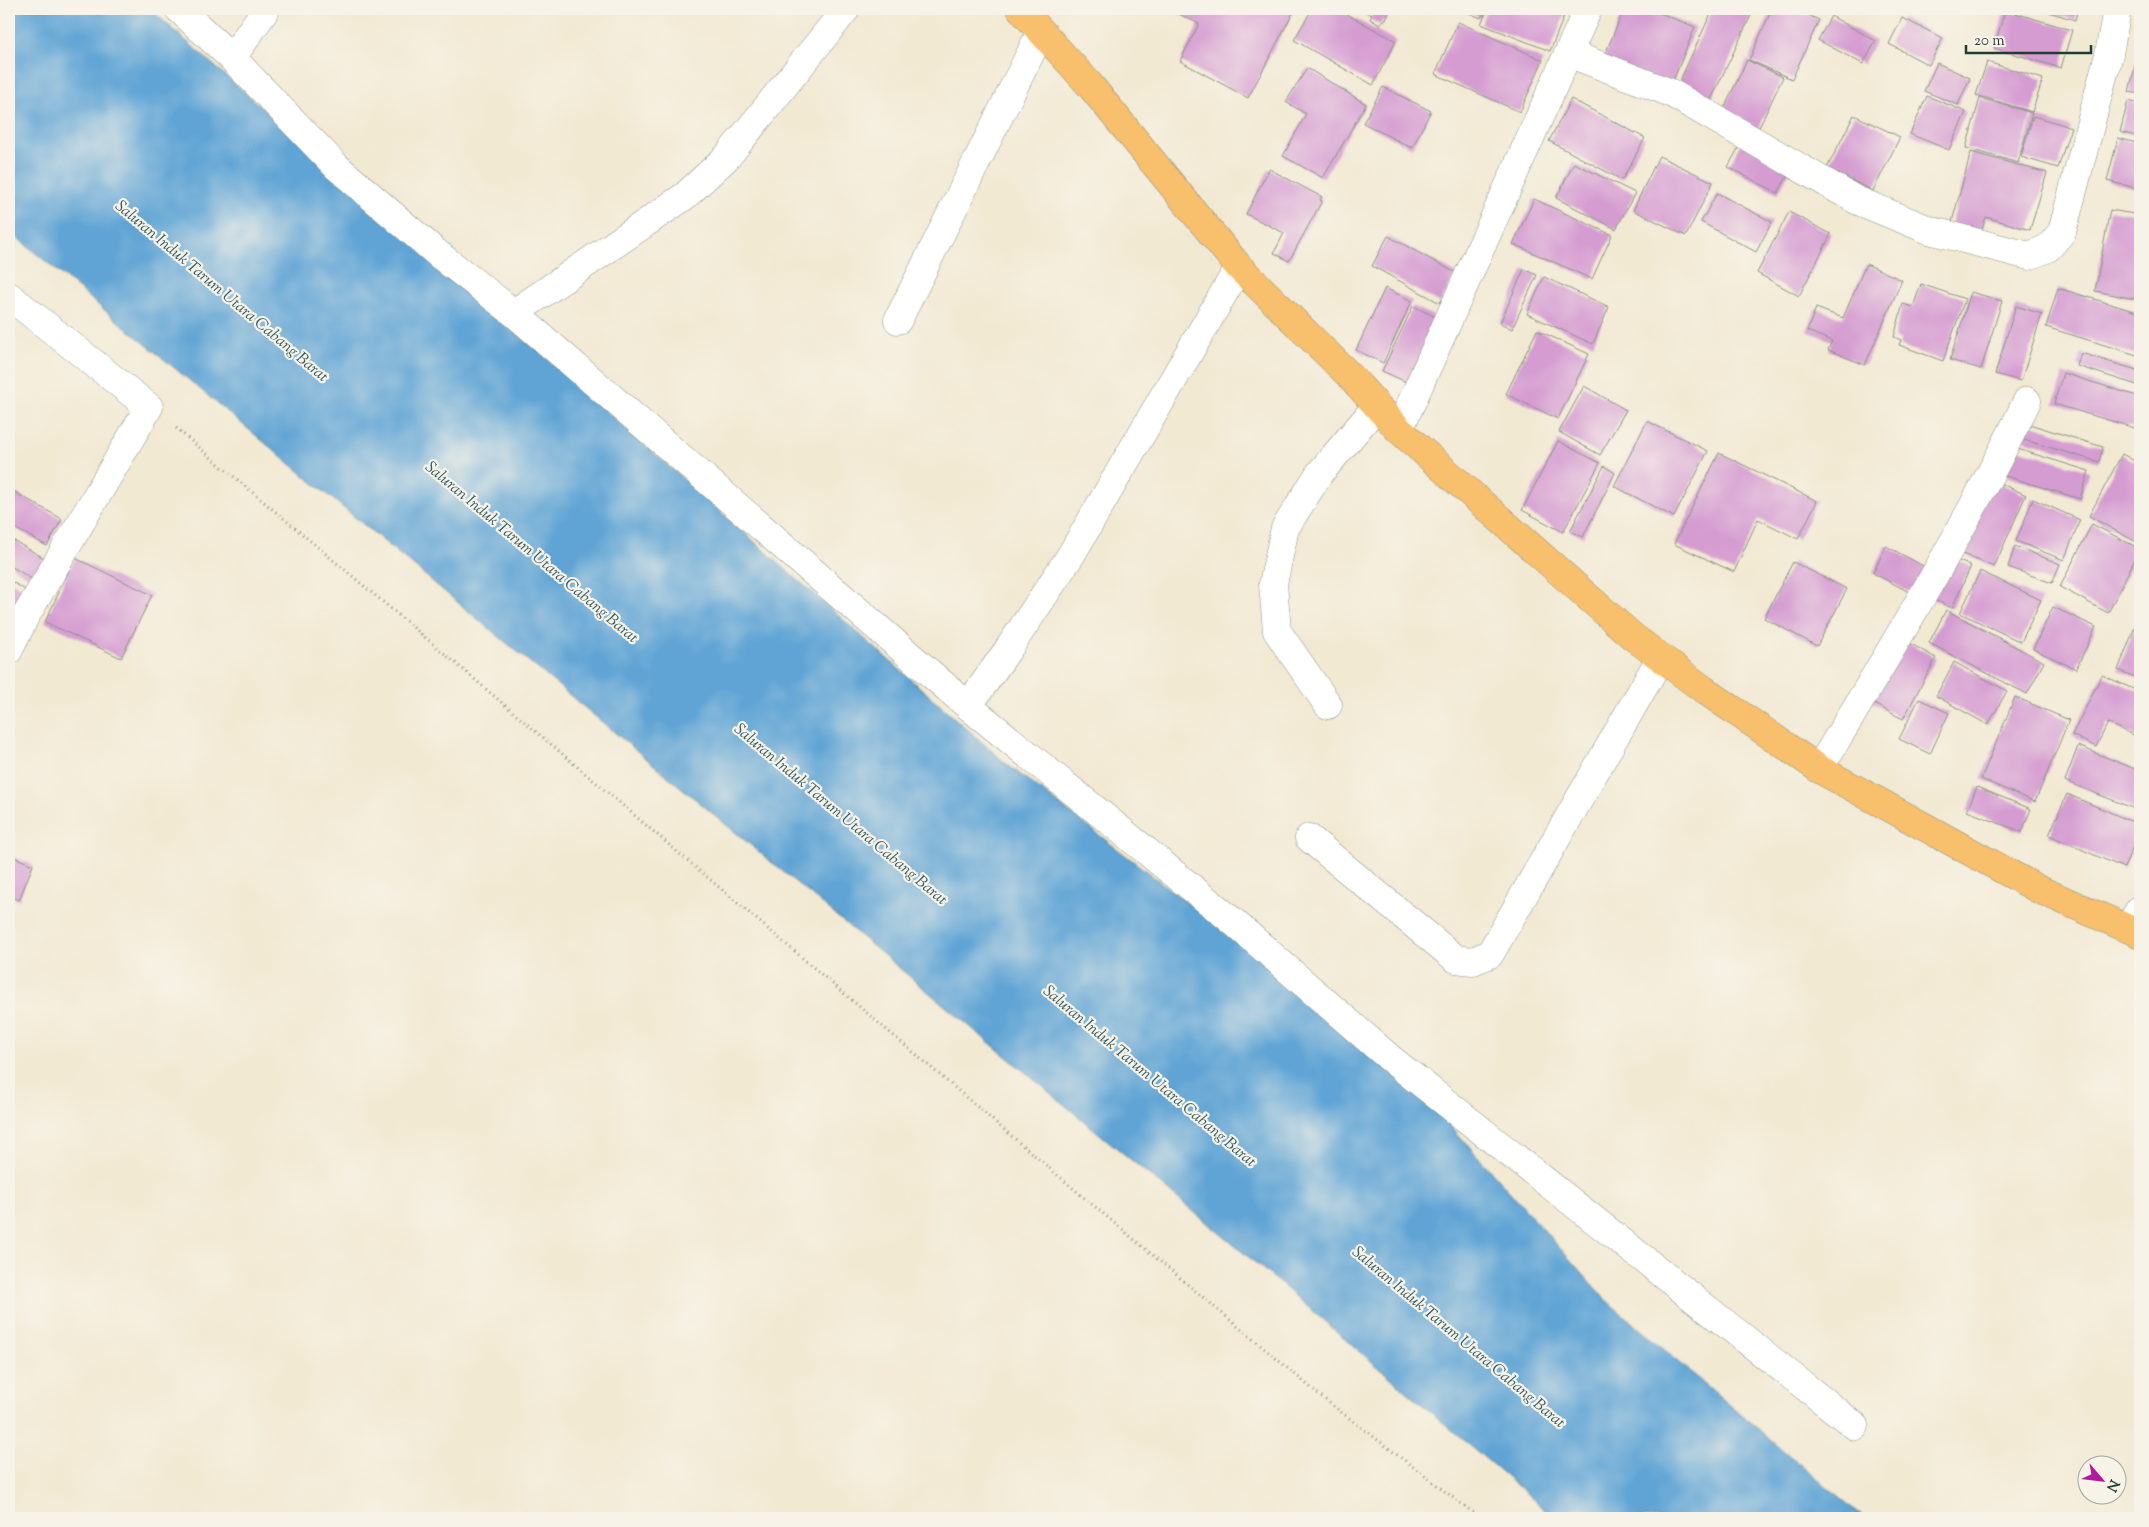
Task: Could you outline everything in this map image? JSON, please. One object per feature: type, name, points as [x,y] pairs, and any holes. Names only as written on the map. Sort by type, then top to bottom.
[{"type":"main road","points":[[1021,9],[1089,84],[1239,267],[1351,377],[1399,430],[1632,636],[1703,689],[1819,768],[2038,889],[2136,924]]},
{"type":"street","points":[[179,9],[232,58],[336,166],[438,254],[514,313],[968,706],[1230,919],[1392,1060],[1855,1426]]},
{"type":"street","points":[[232,58],[266,9]]},
{"type":"street","points":[[514,313],[685,196],[727,157],[846,9]]},
{"type":"street","points":[[1399,430],[1588,9]]},
{"type":"street","points":[[1568,53],[1671,93],[1856,200],[1929,230],[2029,256],[2048,248],[2062,232],[2109,54],[2117,9]]},
{"type":"street","points":[[898,320],[1041,32]]},
{"type":"street","points":[[968,706],[1071,555],[1239,267]]},
{"type":"street","points":[[9,296],[149,407],[25,617],[9,650]]},
{"type":"street","points":[[1819,768],[1899,636],[2004,448],[2027,401]]},
{"type":"street","points":[[1328,705],[1277,631],[1273,584],[1285,528],[1319,474],[1377,406]]},
{"type":"street","points":[[1309,838],[1456,959],[1473,961],[1490,954],[1661,657]]},
{"type":"path","points":[[149,407],[212,458],[1060,1178],[1328,1402],[1480,1518]]},
{"type":"water","name":"Saluran Induk Tarum Utara Cabang Barat","points":[[9,9],[150,9],[1008,765],[1392,1060],[1607,1301],[1863,1518],[1555,1518],[1281,1284],[9,231]]},
{"type":"building","points":[[1169,9],[1295,9],[1248,98],[1180,61],[1199,24]]},
{"type":"building","points":[[1312,9],[1337,9],[1396,41],[1373,85],[1294,40]]},
{"type":"building","points":[[1360,9],[1391,9],[1385,21],[1383,20],[1380,25],[1370,19],[1372,15]]},
{"type":"building","points":[[1459,9],[1485,9],[1481,18]]},
{"type":"building","points":[[1487,9],[1567,9],[1550,51],[1481,24]]},
{"type":"building","points":[[1624,9],[1650,9],[1695,27],[1671,86],[1603,59]]},
{"type":"building","points":[[1713,9],[1754,9],[1709,104],[1676,89]]},
{"type":"building","points":[[1772,9],[1794,9],[1819,20],[1792,79],[1749,60]]},
{"type":"building","points":[[2039,9],[2078,9],[2075,20]]},
{"type":"building","points":[[2005,10],[2072,30],[2061,68],[1994,48]]},
{"type":"building","points":[[1831,16],[1876,41],[1863,64],[1818,40]]},
{"type":"building","points":[[1902,18],[1943,38],[1929,65],[1889,44]]},
{"type":"building","points":[[1458,22],[1543,60],[1520,112],[1435,74]]},
{"type":"building","points":[[2138,53],[2140,53],[2140,94],[2129,92]]},
{"type":"building","points":[[1747,60],[1783,77],[1755,136],[1719,119]]},
{"type":"building","points":[[1987,62],[2043,79],[2032,112],[1976,95]]},
{"type":"building","points":[[1937,63],[1970,78],[1958,105],[1924,91]]},
{"type":"building","points":[[1307,68],[1366,104],[1323,178],[1283,156],[1306,114],[1286,102]]},
{"type":"building","points":[[1383,87],[1431,111],[1412,148],[1363,123]]},
{"type":"building","points":[[1927,96],[1966,112],[1949,150],[1910,134]]},
{"type":"building","points":[[1980,98],[2032,113],[2018,163],[1966,148]]},
{"type":"building","points":[[1571,99],[1645,138],[1622,180],[1549,141]]},
{"type":"building","points":[[2128,101],[2140,104],[2140,137],[2120,132]]},
{"type":"building","points":[[1854,115],[1900,137],[1873,191],[1827,168]]},
{"type":"building","points":[[2033,116],[2071,127],[2058,168],[2021,157]]},
{"type":"building","points":[[2118,138],[2140,144],[2140,189],[2107,181]]},
{"type":"building","points":[[1741,143],[1791,169],[1778,193],[1728,167]]},
{"type":"building","points":[[1971,152],[2047,173],[2030,230],[1986,217],[1978,242],[1949,233]]},
{"type":"building","points":[[1659,156],[1713,182],[1686,236],[1633,210]]},
{"type":"building","points":[[1574,163],[1635,193],[1616,229],[1556,198]]},
{"type":"building","points":[[1269,169],[1322,197],[1320,200],[1322,201],[1289,261],[1274,253],[1284,233],[1246,214]]},
{"type":"building","points":[[1717,193],[1772,222],[1756,252],[1701,222]]},
{"type":"building","points":[[1534,199],[1612,235],[1592,279],[1513,244]]},
{"type":"building","points":[[2110,210],[2140,215],[2140,300],[2095,291]]},
{"type":"building","points":[[1789,212],[1831,234],[1799,296],[1757,273]]},
{"type":"building","points":[[1388,236],[1456,273],[1440,303],[1372,266]]},
{"type":"building","points":[[1866,264],[1902,280],[1865,365],[1828,350],[1832,341],[1807,331],[1816,308],[1843,318]]},
{"type":"building","points":[[1524,269],[1537,275],[1512,329],[1500,323]]},
{"type":"building","points":[[1544,277],[1609,307],[1593,344],[1527,314]]},
{"type":"building","points":[[1921,284],[1965,299],[1943,361],[1899,345],[1901,340],[1894,337],[1903,304],[1913,307]]},
{"type":"building","points":[[1385,288],[1412,301],[1383,363],[1356,350]]},
{"type":"building","points":[[2058,288],[2140,313],[2140,343],[2137,355],[2046,327]]},
{"type":"building","points":[[1971,292],[2002,301],[1981,369],[1950,360]]},
{"type":"building","points":[[1413,306],[1444,321],[1413,385],[1382,371]]},
{"type":"building","points":[[2016,306],[2042,314],[2021,381],[1995,374]]},
{"type":"building","points":[[1537,330],[1589,354],[1558,419],[1506,394]]},
{"type":"building","points":[[2081,353],[2140,371],[2140,386],[2077,366]]},
{"type":"building","points":[[2063,373],[2140,397],[2140,409],[2135,428],[2054,404]]},
{"type":"building","points":[[1584,386],[1626,410],[1600,455],[1559,432]]},
{"type":"building","points":[[1647,421],[1708,451],[1674,517],[1614,486]]},
{"type":"building","points":[[2026,423],[2103,447],[2099,462],[2021,439]]},
{"type":"building","points":[[1558,441],[1600,463],[1563,532],[1522,510]]},
{"type":"building","points":[[2008,446],[2089,471],[2080,499],[1999,474]]},
{"type":"building","points":[[1719,453],[1817,501],[1798,539],[1758,519],[1734,572],[1674,544]]},
{"type":"building","points":[[2122,454],[2140,464],[2140,544],[2089,516]]},
{"type":"building","points":[[1604,466],[1615,473],[1583,537],[1570,531]]},
{"type":"building","points":[[1993,480],[2026,495],[1994,567],[1960,553]]},
{"type":"building","points":[[9,489],[62,519],[47,546],[9,525]]},
{"type":"building","points":[[2033,499],[2080,520],[2064,560],[2016,541]]},
{"type":"building","points":[[2092,524],[2140,549],[2108,613],[2060,587]]},
{"type":"building","points":[[9,538],[44,558],[32,579],[9,565]]},
{"type":"building","points":[[1886,546],[1929,569],[1915,595],[1873,573]]},
{"type":"building","points":[[2015,546],[2060,564],[2052,583],[2008,567]]},
{"type":"building","points":[[1947,556],[1971,566],[1952,608],[1928,597]]},
{"type":"building","points":[[75,558],[152,595],[121,658],[45,622]]},
{"type":"building","points":[[1793,562],[1847,589],[1817,646],[1764,618]]},
{"type":"building","points":[[1980,571],[2041,600],[2021,642],[1960,613]]},
{"type":"building","points":[[9,580],[27,591],[14,613],[9,610]]},
{"type":"building","points":[[2053,607],[2096,627],[2076,669],[2033,649]]},
{"type":"building","points":[[1946,610],[2044,662],[2027,694],[1929,643]]},
{"type":"building","points":[[2140,614],[2140,679],[2118,670]]},
{"type":"building","points":[[1904,640],[1936,658],[1903,719],[1870,702]]},
{"type":"building","points":[[1954,662],[2007,691],[1988,725],[1936,696]]},
{"type":"building","points":[[2102,675],[2140,692],[2140,738],[2108,723],[2096,747],[2072,735]]},
{"type":"building","points":[[2015,697],[2069,720],[2035,802],[1981,779]]},
{"type":"building","points":[[1919,699],[1949,713],[1930,754],[1899,739]]},
{"type":"building","points":[[2078,746],[2140,771],[2140,811],[2065,781]]},
{"type":"building","points":[[1977,787],[2031,809],[2022,832],[1967,811]]},
{"type":"building","points":[[2067,794],[2140,825],[2140,830],[2124,868],[2049,835]]},
{"type":"building","points":[[9,855],[33,865],[19,900],[9,896]]}]
